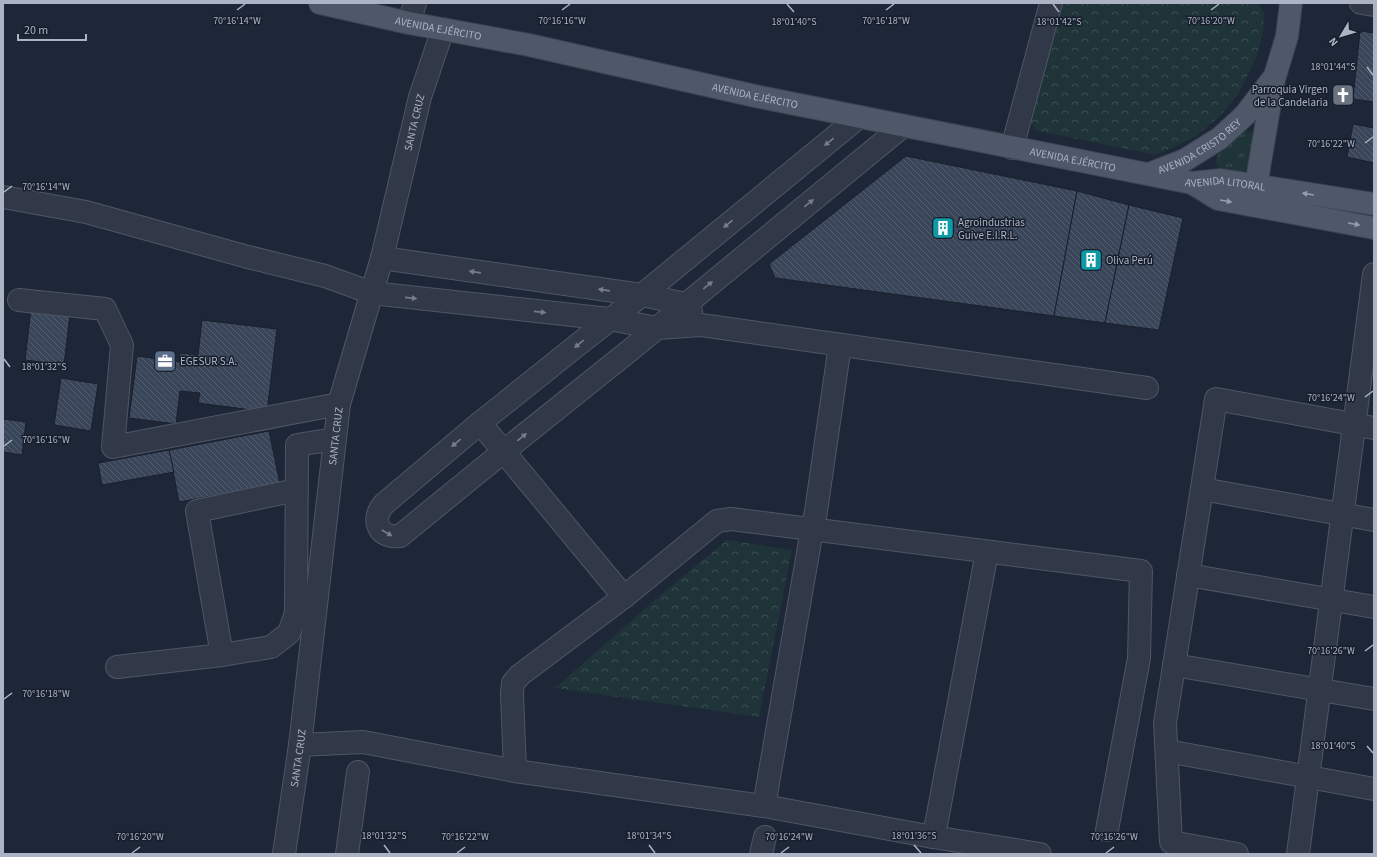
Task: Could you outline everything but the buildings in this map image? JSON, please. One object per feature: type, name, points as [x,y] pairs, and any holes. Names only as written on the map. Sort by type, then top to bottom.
[{"type":"main road","name":"AVENIDA EJÉRCITO","points":[[320,3],[412,13],[443,29],[529,45],[756,96],[1192,183]]},
{"type":"main road","name":"AVENIDA CRISTO REY","points":[[1256,186],[1275,76],[1287,36],[1291,3]]},
{"type":"main road","name":"AVENIDA CRISTO REY","points":[[1149,174],[1186,160],[1220,138],[1245,115],[1275,76]]},
{"type":"main road","name":"AVENIDA LITORAL","points":[[1192,183],[1221,180],[1374,204]]},
{"type":"main road","name":"AVENIDA LITORAL","points":[[1192,183],[1218,200],[1374,228]]},
{"type":"street","points":[[1012,148],[1051,3]]},
{"type":"street","points":[[1362,3],[1374,5]]},
{"type":"street","name":"SANTA CRUZ","points":[[284,854],[300,745],[339,404],[382,258],[420,97],[443,29]]},
{"type":"street","points":[[859,117],[642,295],[609,319],[480,423],[384,504],[379,510],[377,517],[378,525],[382,532],[394,537],[400,536],[903,126]]},
{"type":"street","points":[[3,196],[86,212],[248,257],[325,276],[372,293],[609,319],[657,328],[701,325],[1147,388]]},
{"type":"street","points":[[382,258],[642,295],[686,304],[701,325]]},
{"type":"street","points":[[1298,854],[1343,514],[1364,427],[1374,274]]},
{"type":"street","points":[[20,300],[105,309],[122,346],[113,447],[339,404]]},
{"type":"street","points":[[764,806],[816,511],[840,345]]},
{"type":"street","points":[[1237,854],[1171,842],[1165,723],[1216,399],[1364,427]]},
{"type":"street","points":[[480,423],[624,597]]},
{"type":"street","points":[[117,667],[222,655],[271,647],[289,633],[296,613],[297,445],[335,439]]},
{"type":"street","points":[[1202,489],[1374,520]]},
{"type":"street","points":[[222,655],[196,511],[296,490]]},
{"type":"street","points":[[515,771],[512,693],[513,683],[520,675],[624,597],[717,521],[730,519],[1141,571],[1139,658],[1107,830]]},
{"type":"street","points":[[933,837],[986,552]]},
{"type":"street","points":[[1188,575],[1374,607]]},
{"type":"street","points":[[1174,665],[1374,699]]},
{"type":"street","points":[[300,745],[363,742],[515,771],[764,806],[933,837],[1040,854]]},
{"type":"street","points":[[1167,751],[1374,789]]},
{"type":"street","points":[[347,854],[358,772]]},
{"type":"green space","points":[[1064,3],[1254,3],[1260,5],[1264,13],[1263,33],[1257,56],[1239,93],[1220,116],[1195,137],[1156,155],[1038,131],[1029,122]]},
{"type":"green space","points":[[1243,130],[1252,132],[1255,137],[1247,169],[1241,174],[1219,169],[1216,163],[1217,156]]},
{"type":"green space","points":[[727,540],[792,550],[759,717],[555,688],[656,599]]},
{"type":"place","name":"Parroquia Virgen de la Candelaria","points":[[1343,95]]},
{"type":"place","name":"Agroindustrias Guive E.I.R.L.","points":[[943,228]]},
{"type":"place","name":"Oliva Perú","points":[[1091,260]]},
{"type":"place","name":"EGESUR S.A.","points":[[165,361]]}]
